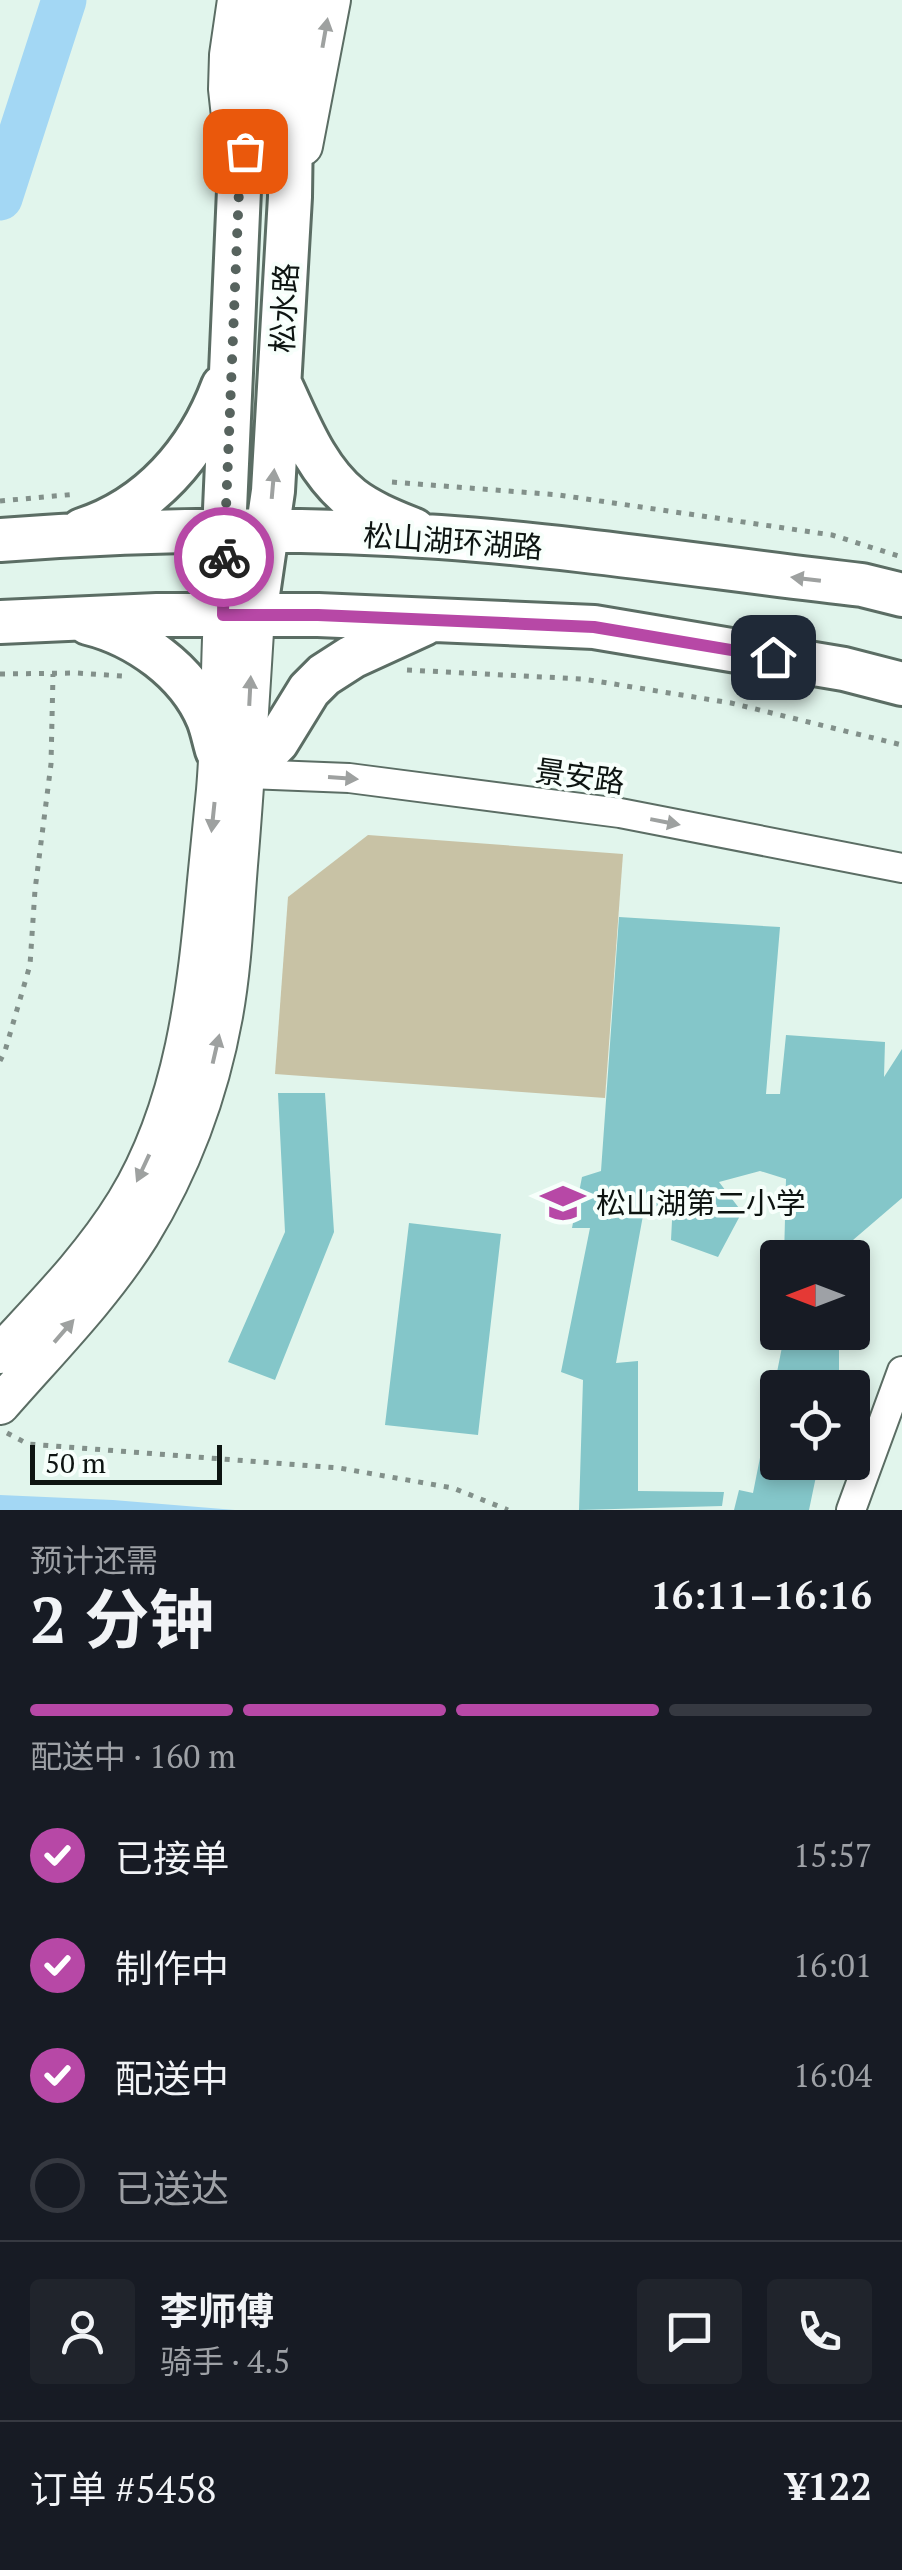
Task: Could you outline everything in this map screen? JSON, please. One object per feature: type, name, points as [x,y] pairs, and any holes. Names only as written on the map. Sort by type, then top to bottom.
[{"type":"main road","points":[[237,0],[228,89],[239,190]]},
{"type":"main road","name":"松水路","points":[[239,615],[224,532],[239,190],[270,0]]},
{"type":"main road","name":"松水路","points":[[239,615],[267,532],[273,491],[290,197],[291,69],[300,0]]},
{"type":"main road","points":[[290,197],[331,0]]},
{"type":"main road","points":[[58,537],[116,516],[163,482],[200,434],[231,362]]},
{"type":"main road","points":[[279,383],[308,444],[349,497],[390,520],[438,537]]},
{"type":"main road","name":"松山湖环湖路","points":[[4,520],[58,537],[162,532],[438,537],[566,548],[862,585],[902,596]]},
{"type":"main road","points":[[0,1405],[112,1276],[140,1234],[184,1150],[208,1085],[224,1014],[239,615]]},
{"type":"main road","points":[[9,621],[239,615],[594,627],[844,669],[902,684]]},
{"type":"main road","points":[[63,618],[122,634],[167,665],[190,689],[231,762]]},
{"type":"main road","points":[[0,1354],[89,1256],[127,1200],[157,1138],[178,1076],[194,1008],[216,786],[231,762],[277,742],[310,690],[324,676],[431,620]]},
{"type":"street","name":"景安路","points":[[231,762],[620,813],[902,868]]},
{"type":"street","points":[[851,1510],[902,1371]]},
{"type":"path","points":[[392,482],[579,498],[832,536],[902,556]]},
{"type":"path","points":[[4,520],[90,492]]},
{"type":"path","points":[[403,670],[583,680],[730,704],[902,745]]},
{"type":"path","points":[[0,674],[114,674],[130,678]]},
{"type":"path","points":[[0,1061],[30,965],[51,764],[53,674]]},
{"type":"path","points":[[0,1430],[28,1444],[339,1468],[453,1488],[508,1510]]},
{"type":"shaded area","points":[[368,835],[623,854],[605,1098],[275,1074],[288,897]]},
{"type":"water","points":[[0,1495],[113,1500],[235,1510],[0,1510]]},
{"type":"building","points":[[619,917],[780,927],[766,1094],[780,1094],[786,1035],[885,1042],[884,1077],[902,1049],[902,1198],[853,1240],[784,1240],[786,1179],[760,1171],[719,1182],[742,1212],[718,1257],[671,1240],[673,1201],[644,1210],[616,1363],[638,1361],[638,1491],[724,1492],[722,1506],[579,1510],[583,1380],[561,1372],[590,1228],[572,1228],[582,1177],[601,1171]]},
{"type":"building","points":[[278,1093],[325,1093],[334,1232],[275,1380],[228,1362],[285,1232]]},
{"type":"building","points":[[409,1223],[501,1234],[478,1435],[385,1425]]},
{"type":"building","points":[[781,1350],[839,1350],[839,1370],[777,1370]]},
{"type":"building","points":[[760,1458],[760,1480],[815,1480],[809,1510],[734,1510],[739,1490],[753,1493]]},
{"type":"waterway","points":[[0,198],[64,0]]},
{"type":"way so far","points":[[224,557],[239,190],[245,151]]},
{"type":"place","name":"松山湖第二小学","points":[[563,1203]]},
{"type":"route","points":[[224,557],[223,615],[318,615],[594,627],[773,657]]}]
